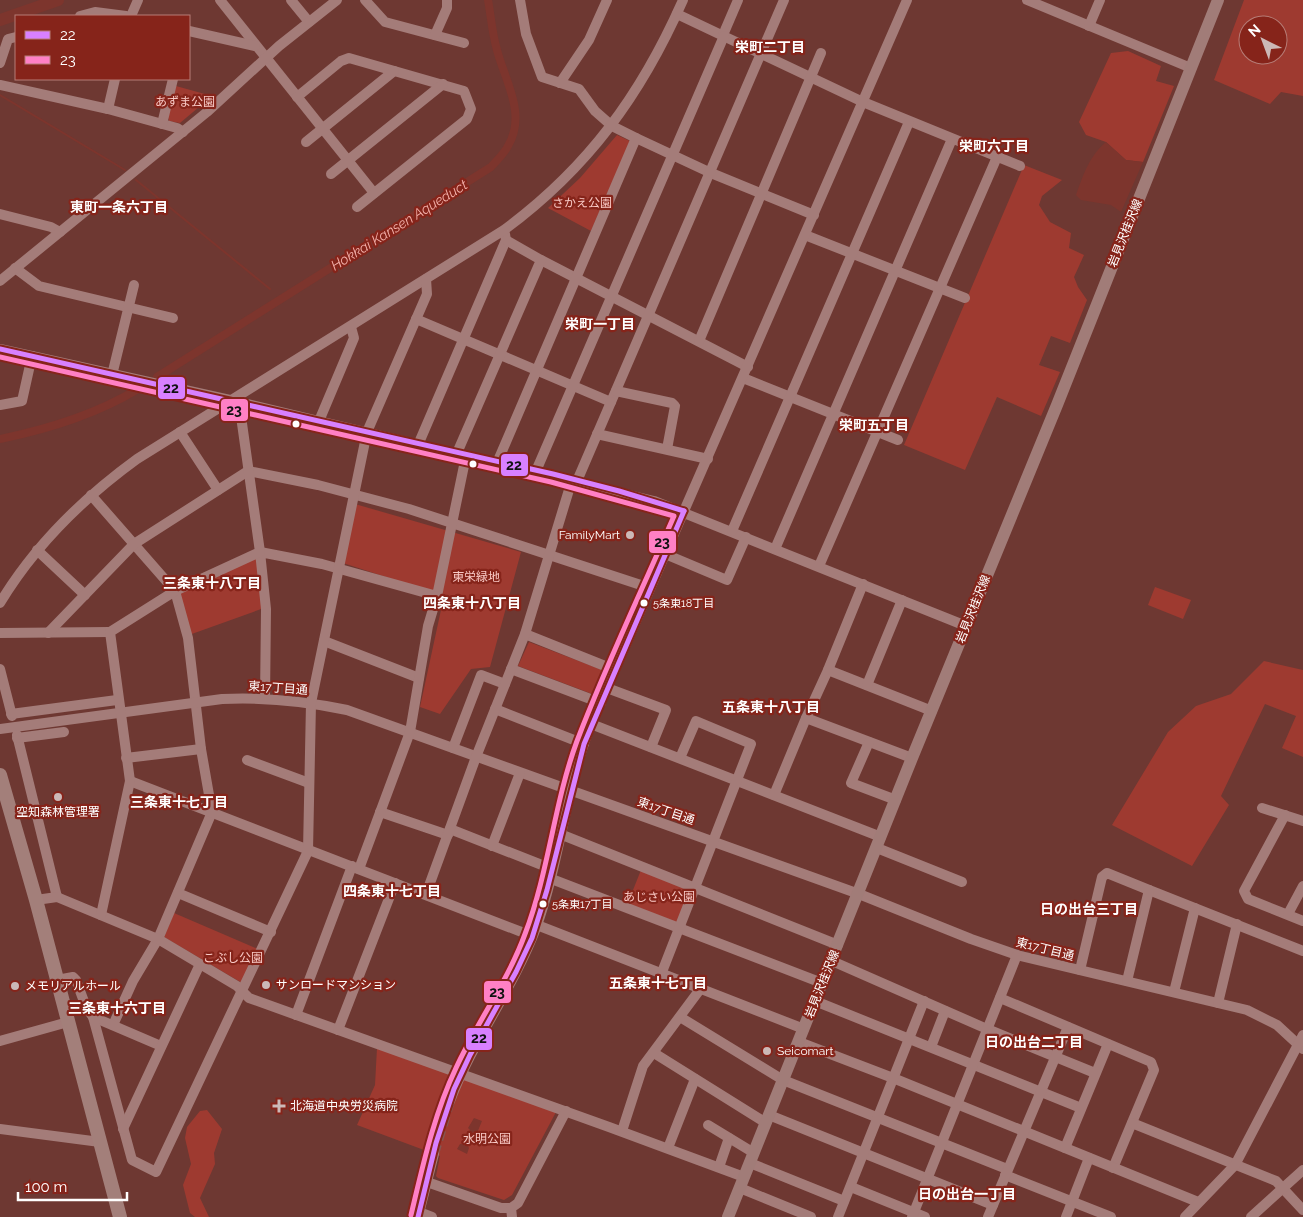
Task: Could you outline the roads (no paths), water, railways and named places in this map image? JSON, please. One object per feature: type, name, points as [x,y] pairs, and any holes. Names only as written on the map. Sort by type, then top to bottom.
[{"type":"highway","points":[[0,775],[36,900],[120,1217]]},
{"type":"main road","name":"岩見沢桂沢線","points":[[728,1217],[912,758],[1057,405],[1218,0]]},
{"type":"street","points":[[130,15],[138,0]]},
{"type":"street","points":[[220,0],[374,193]]},
{"type":"street","points":[[291,0],[309,22]]},
{"type":"street","points":[[0,280],[183,132],[266,58],[337,0]]},
{"type":"street","points":[[365,0],[386,22],[464,43]]},
{"type":"street","points":[[434,34],[447,8],[448,0]]},
{"type":"street","points":[[520,0],[526,34],[539,74],[542,77],[579,89],[595,110],[612,126],[711,173],[814,215]]},
{"type":"street","points":[[560,83],[589,40],[607,0]]},
{"type":"street","points":[[0,604],[37,550],[62,521],[137,458],[235,401],[426,280],[505,235],[568,176],[612,126],[646,75],[683,0]]},
{"type":"street","points":[[536,472],[738,0]]},
{"type":"street","points":[[426,894],[476,757],[525,634],[574,481],[649,316],[784,0]]},
{"type":"street","points":[[450,1101],[461,1073],[516,973],[537,925],[570,790],[592,724],[907,0]]},
{"type":"street","points":[[1027,0],[1191,68]]},
{"type":"street","points":[[1089,26],[1100,0]]},
{"type":"street","points":[[84,15],[95,12],[118,15]]},
{"type":"street","points":[[677,14],[863,102],[1020,166]]},
{"type":"street","points":[[190,31],[256,46]]},
{"type":"street","points":[[0,63],[8,39],[15,37]]},
{"type":"street","points":[[699,341],[821,53]]},
{"type":"street","points":[[297,97],[341,61],[348,58],[464,91],[471,109],[467,119],[357,207]]},
{"type":"street","points":[[306,142],[394,71]]},
{"type":"street","points":[[108,109],[115,80]]},
{"type":"street","points":[[162,124],[173,80]]},
{"type":"street","points":[[331,174],[443,84]]},
{"type":"street","points":[[0,85],[108,109],[183,132]]},
{"type":"street","points":[[732,531],[909,122]]},
{"type":"street","points":[[497,463],[636,138]]},
{"type":"street","points":[[776,548],[952,139]]},
{"type":"street","points":[[819,566],[997,157]]},
{"type":"street","points":[[0,214],[51,227],[60,232]]},
{"type":"street","points":[[505,235],[541,260],[748,367]]},
{"type":"street","points":[[418,444],[463,340],[505,235]]},
{"type":"street","points":[[805,235],[965,298]]},
{"type":"street","points":[[296,1015],[355,868],[380,812],[410,732],[428,626],[437,596],[453,523],[461,455],[541,260]]},
{"type":"street","points":[[15,268],[39,286],[173,318]]},
{"type":"street","points":[[57,980],[73,977],[76,980],[86,1007],[93,1017],[132,1160],[156,1172],[308,851],[311,703],[338,569],[367,432],[427,294],[426,280]]},
{"type":"street","points":[[112,374],[134,285]]},
{"type":"street","points":[[416,319],[611,402]]},
{"type":"street","points":[[319,421],[354,338],[351,327]]},
{"type":"street","points":[[0,349],[235,401],[647,499],[684,511],[966,626]]},
{"type":"street","points":[[0,405],[22,401],[32,356]]},
{"type":"street","points":[[743,378],[898,440]]},
{"type":"street","points":[[616,391],[672,403],[675,406],[667,449]]},
{"type":"street","points":[[235,401],[248,471],[266,609],[265,699]]},
{"type":"street","points":[[180,432],[218,490]]},
{"type":"street","points":[[597,434],[708,459]]},
{"type":"street","points":[[48,633],[134,544],[248,471],[355,495],[453,523],[650,588]]},
{"type":"street","points":[[91,495],[175,590],[188,638],[201,749],[212,812],[158,939],[133,981],[113,1024]]},
{"type":"street","points":[[665,554],[727,580],[746,537]]},
{"type":"street","points":[[37,550],[85,595]]},
{"type":"street","points":[[0,633],[110,632],[175,590],[260,552],[338,569],[437,596]]},
{"type":"street","points":[[774,795],[863,584]]},
{"type":"street","points":[[867,686],[902,600]]},
{"type":"street","points":[[101,915],[130,781],[117,700],[110,632]]},
{"type":"street","points":[[525,634],[615,670]]},
{"type":"street","points":[[324,641],[419,678]]},
{"type":"street","points":[[0,668],[12,715],[117,700]]},
{"type":"street","points":[[511,670],[601,703]]},
{"type":"street","points":[[828,670],[932,711]]},
{"type":"street","points":[[453,748],[481,675],[505,684]]},
{"type":"street","points":[[607,688],[666,710],[651,747]]},
{"type":"street","name":"東17丁目通","points":[[0,729],[196,702],[248,698],[311,703],[347,710],[858,894],[1017,955],[1260,1014],[1301,1042]]},
{"type":"street","points":[[496,709],[584,744]]},
{"type":"street","points":[[806,718],[912,758]]},
{"type":"street","points":[[662,972],[751,744],[696,721],[680,758]]},
{"type":"street","points":[[592,724],[774,795],[962,882]]},
{"type":"street","points":[[57,897],[17,737],[64,732]]},
{"type":"street","points":[[869,742],[851,783],[896,800]]},
{"type":"street","points":[[126,758],[201,749]]},
{"type":"street","points":[[247,760],[309,783]]},
{"type":"street","points":[[492,846],[520,773]]},
{"type":"street","points":[[130,781],[532,936]]},
{"type":"street","points":[[1262,808],[1303,821]]},
{"type":"street","points":[[380,812],[492,846],[550,874],[679,928],[822,983]]},
{"type":"street","points":[[1284,815],[1244,892],[1248,899],[1303,921]]},
{"type":"street","points":[[560,834],[838,945]]},
{"type":"street","points":[[1080,970],[1102,877],[1107,873],[1303,951]]},
{"type":"street","points":[[338,1030],[395,883]]},
{"type":"street","points":[[1288,914],[1303,886]]},
{"type":"street","points":[[1127,981],[1149,890]]},
{"type":"street","points":[[178,893],[271,932]]},
{"type":"street","points":[[36,900],[57,897],[158,939],[243,991],[249,998],[719,1167],[742,1183],[811,1217]]},
{"type":"street","points":[[1174,992],[1195,908]]},
{"type":"street","points":[[1218,1003],[1237,924]]},
{"type":"street","points":[[537,925],[662,972],[804,1029]]},
{"type":"street","points":[[913,1215],[1017,955]]},
{"type":"street","points":[[832,961],[987,1029],[1095,1073]]},
{"type":"street","points":[[123,1129],[200,964]]},
{"type":"street","points":[[622,1131],[643,1066],[702,988]]},
{"type":"street","points":[[1000,998],[1151,1062],[1155,1068],[1113,1168]]},
{"type":"street","points":[[815,1001],[1081,1108]]},
{"type":"street","points":[[838,1217],[924,1002]]},
{"type":"street","points":[[931,1047],[945,1011]]},
{"type":"street","points":[[93,1017],[161,1046]]},
{"type":"street","points":[[680,1017],[783,1080],[942,1144],[1072,1202],[1111,1217]]},
{"type":"street","points":[[0,1041],[68,1022]]},
{"type":"street","points":[[988,1217],[1068,1027]]},
{"type":"street","points":[[799,1042],[958,1104],[1198,1202]]},
{"type":"street","points":[[1185,1217],[1235,1165],[1301,1042]]},
{"type":"street","points":[[1065,1148],[1108,1044]]},
{"type":"street","points":[[654,1053],[695,1079],[768,1119],[864,1153],[993,1205]]},
{"type":"street","points":[[668,1148],[695,1079]]},
{"type":"street","points":[[426,1182],[512,1213],[566,1111]]},
{"type":"street","points":[[1132,1123],[1276,1181],[1303,1210]]},
{"type":"street","points":[[708,1125],[729,1138],[752,1158],[844,1201]]},
{"type":"street","points":[[0,1129],[100,1142]]},
{"type":"street","points":[[719,1167],[729,1138]]},
{"type":"street","points":[[432,1217],[419,1215],[434,1154]]},
{"type":"street","points":[[1066,1217],[1089,1158]]},
{"type":"street","points":[[1251,1217],[1303,1170]]},
{"type":"street","points":[[851,1187],[913,1215],[926,1217]]},
{"type":"waterway","points":[[0,20],[58,0]]},
{"type":"waterway","name":"Hokkai Kansen Aqueduct","points":[[157,377],[491,167],[500,157],[513,134],[515,110],[513,98],[495,44],[488,0]]},
{"type":"waterway","points":[[0,95],[125,170]]},
{"type":"waterway","points":[[136,180],[270,289]]},
{"type":"waterway","name":"Hokkai Kansen Aqueduct","points":[[0,439],[36,431],[88,414],[138,389]]},
{"type":"tunnel","points":[[434,1154],[450,1101]]},
{"type":"place","name":"FamilyMart","points":[[630,535]]},
{"type":"place","name":"5条東18丁目","points":[[644,603]]},
{"type":"place","name":"空知森林管理署","points":[[58,797]]},
{"type":"place","name":"5条東17丁目","points":[[543,904]]},
{"type":"place","name":"サンロードマンション","points":[[266,985]]},
{"type":"place","name":"メモリアルホール","points":[[15,986]]},
{"type":"place","name":"Seicomart","points":[[767,1051]]},
{"type":"place","name":"北海道中央労災病院","points":[[279,1106]]},
{"type":"district","name":"栄町二丁目","points":[[770,47]]},
{"type":"district","name":"栄町六丁目","points":[[994,146]]},
{"type":"district","name":"東町一条六丁目","points":[[119,207]]},
{"type":"district","name":"栄町一丁目","points":[[600,324]]},
{"type":"district","name":"栄町五丁目","points":[[874,425]]},
{"type":"district","name":"三条東十八丁目","points":[[212,583]]},
{"type":"district","name":"四条東十八丁目","points":[[472,603]]},
{"type":"district","name":"五条東十八丁目","points":[[771,707]]},
{"type":"district","name":"三条東十七丁目","points":[[179,802]]},
{"type":"district","name":"四条東十七丁目","points":[[392,891]]},
{"type":"district","name":"日の出台三丁目","points":[[1089,909]]},
{"type":"district","name":"五条東十七丁目","points":[[658,983]]},
{"type":"district","name":"三条東十六丁目","points":[[117,1008]]},
{"type":"district","name":"日の出台二丁目","points":[[1034,1042]]},
{"type":"district","name":"日の出台一丁目","points":[[967,1194]]},
{"type":"park label","name":"あずま公園","points":[[185,102]]},
{"type":"park label","name":"さかえ公園","points":[[582,203]]},
{"type":"park label","name":"東栄緑地","points":[[476,577]]},
{"type":"park label","name":"あじさい公園","points":[[659,897]]},
{"type":"park label","name":"こぶし公園","points":[[233,958]]},
{"type":"park label","name":"水明公園","points":[[487,1139]]}]
